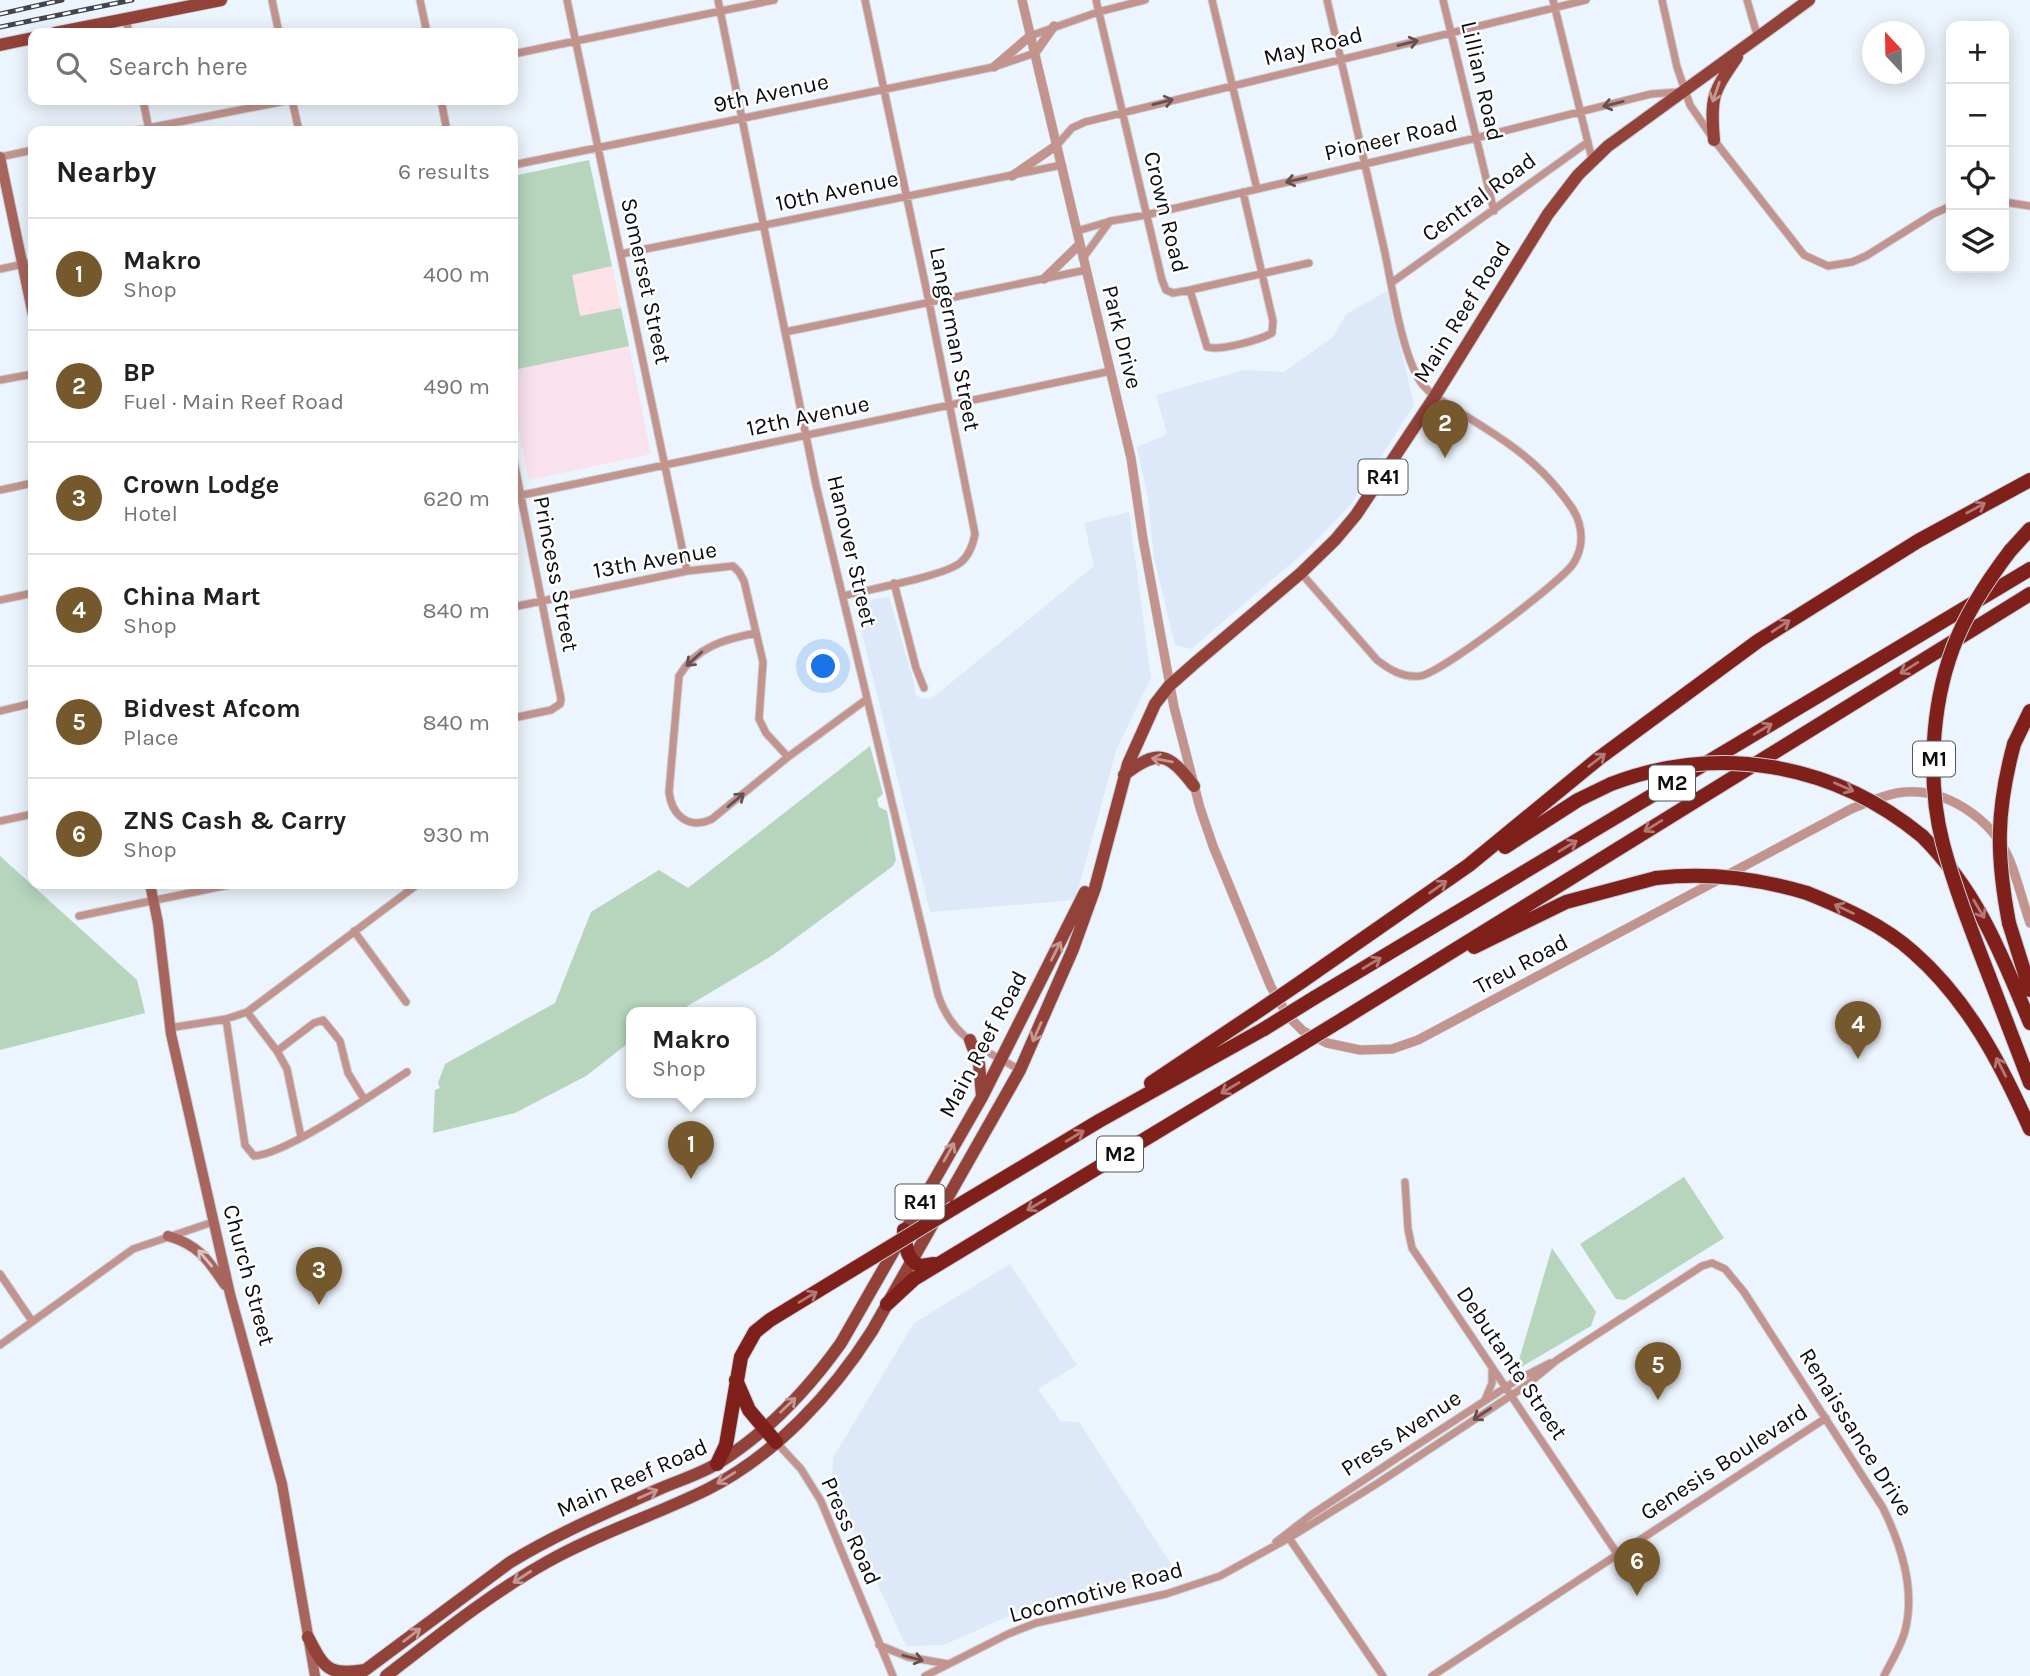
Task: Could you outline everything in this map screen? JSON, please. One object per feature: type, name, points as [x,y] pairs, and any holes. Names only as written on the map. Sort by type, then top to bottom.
[{"type":"highway","points":[[1099,1121],[1469,865],[1598,759],[1758,641],[1918,541],[2030,480]]},
{"type":"highway","name":"M1","points":[[2027,534],[1992,574],[1953,648],[1938,708],[1933,772],[1942,841],[1958,897],[2030,1083]]},
{"type":"highway","name":"M2","points":[[736,1378],[746,1345],[760,1327],[1099,1121],[1264,1029],[2030,569]]},
{"type":"highway","name":"M2","points":[[951,1256],[1343,1019],[2030,594]]},
{"type":"highway","points":[[1972,629],[2030,601]]},
{"type":"highway","points":[[2030,711],[2014,744],[2001,799],[1998,860],[2008,923],[2030,989]]},
{"type":"highway","points":[[1469,865],[1505,847],[1578,800],[1611,784],[1648,772],[1692,764],[1737,762],[1811,774],[1851,790],[1890,812],[1922,836],[1953,870],[1983,916],[2030,1023]]},
{"type":"highway","points":[[1438,959],[1470,949],[1566,902],[1656,878],[1743,878],[1807,893],[1844,908],[1894,938],[1937,976],[1978,1027],[2030,1129]]},
{"type":"highway","points":[[904,1230],[907,1252],[916,1265],[925,1266],[951,1256]]},
{"type":"highway","points":[[887,1304],[907,1284],[951,1256]]},
{"type":"highway","points":[[736,1378],[749,1410],[776,1442]]},
{"type":"highway","points":[[717,1464],[728,1438],[736,1378]]},
{"type":"main road","points":[[79,28],[221,0]]},
{"type":"main road","name":"Main Reef Road","points":[[386,1676],[467,1615],[547,1562],[711,1487],[753,1460],[776,1442],[854,1360],[1020,1070],[1073,949],[1095,888],[1124,775],[1146,720],[1169,686],[1301,573],[1356,515],[1435,396],[1548,214],[1592,159],[1682,90],[1741,51],[1809,0]]},
{"type":"main road","points":[[0,45],[28,39]]},
{"type":"main road","points":[[1714,140],[1711,113],[1713,100],[1723,76],[1741,51]]},
{"type":"main road","points":[[0,157],[28,263]]},
{"type":"main road","points":[[1124,775],[1143,761],[1159,757],[1180,767],[1194,786]]},
{"type":"main road","name":"Main Reef Road","points":[[362,1673],[529,1551],[575,1526],[717,1464],[764,1428],[804,1389],[827,1362],[853,1323],[982,1097],[1099,867]]},
{"type":"main road","name":"Church Street","points":[[151,889],[169,1028],[230,1294],[282,1484],[315,1676]]},
{"type":"main road","points":[[970,1041],[979,1064],[982,1097]]},
{"type":"main road","points":[[168,1236],[197,1249],[230,1294]]},
{"type":"main road","points":[[308,1637],[320,1660],[332,1671],[362,1673]]},
{"type":"street","points":[[272,0],[278,28]]},
{"type":"street","points":[[420,0],[426,28]]},
{"type":"street","name":"Somerset Street","points":[[567,0],[687,571]]},
{"type":"street","name":"Hanover Street","points":[[718,0],[807,436],[938,995],[952,1024],[970,1041],[1020,1070]]},
{"type":"street","points":[[518,53],[774,0]]},
{"type":"street","name":"Langerman Street","points":[[843,596],[954,566],[964,558],[974,542],[973,520],[865,0]]},
{"type":"street","name":"Park Drive","points":[[1022,0],[1131,458],[1169,686]]},
{"type":"street","name":"Crown Road","points":[[1096,0],[1164,288],[1173,293],[1309,263]]},
{"type":"street","points":[[994,67],[1030,36],[1098,12],[1145,0]]},
{"type":"street","points":[[1212,0],[1257,189]]},
{"type":"street","points":[[1301,573],[1377,660],[1397,672],[1421,676],[1448,663],[1564,575],[1578,554],[1580,543],[1579,522],[1570,504],[1532,460],[1435,396],[1422,384],[1413,366],[1391,283],[1327,0]]},
{"type":"street","name":"Lillian Road","points":[[1443,0],[1494,211]]},
{"type":"street","name":"May Road","points":[[1057,145],[1078,125],[1122,112],[1451,33],[1554,4],[1586,0]]},
{"type":"street","points":[[1662,0],[1682,90],[1714,140],[1798,250],[1816,262],[1828,266],[1852,262],[1946,208]]},
{"type":"street","points":[[1747,0],[1758,38]]},
{"type":"street","points":[[1554,4],[1592,159]]},
{"type":"street","points":[[126,18],[128,28]]},
{"type":"street","points":[[1035,53],[1054,26]]},
{"type":"street","name":"9th Avenue","points":[[518,164],[994,67],[1035,53]]},
{"type":"street","name":"Pioneer Road","points":[[1077,231],[1476,138],[1651,94],[1682,90]]},
{"type":"street","points":[[144,105],[148,126]]},
{"type":"street","points":[[168,126],[267,105]]},
{"type":"street","points":[[292,105],[298,126]]},
{"type":"street","points":[[442,105],[446,126]]},
{"type":"street","name":"Central Road","points":[[1391,283],[1588,142]]},
{"type":"street","points":[[1012,176],[1057,145]]},
{"type":"street","points":[[0,157],[28,151]]},
{"type":"street","name":"10th Avenue","points":[[621,254],[1062,165]]},
{"type":"street","points":[[1190,290],[1207,347],[1213,349],[1272,333],[1272,321],[1243,192]]},
{"type":"street","points":[[2009,203],[2030,206]]},
{"type":"street","points":[[1083,258],[1111,221]]},
{"type":"street","points":[[1044,279],[1080,244]]},
{"type":"street","points":[[0,269],[28,263]]},
{"type":"street","points":[[785,332],[1086,270]]},
{"type":"street","name":"12th Avenue","points":[[518,496],[1111,371]]},
{"type":"street","points":[[0,380],[28,375]]},
{"type":"street","points":[[0,490],[28,484]]},
{"type":"street","name":"Princess Street","points":[[518,500],[542,601],[561,699],[560,704],[551,710],[518,717]]},
{"type":"street","name":"13th Avenue","points":[[518,606],[687,571],[725,566],[736,568],[744,581],[756,633]]},
{"type":"street","points":[[894,583],[916,668],[924,688]]},
{"type":"street","points":[[0,600],[28,594]]},
{"type":"street","points":[[788,757],[766,733],[759,719],[763,662],[756,633],[712,644],[688,663],[679,676],[669,792],[678,817],[693,823],[712,819],[788,757],[867,699]]},
{"type":"street","name":"Treu Road","points":[[1169,686],[1194,786],[1213,846],[1275,996],[1288,1016],[1303,1031],[1327,1043],[1376,1051],[1392,1049],[1418,1040],[1851,809],[1899,793],[1930,794],[1947,799],[1973,814],[1988,827],[2001,842],[2010,861],[2030,923]]},
{"type":"street","points":[[0,711],[28,705]]},
{"type":"street","points":[[0,821],[28,815]]},
{"type":"street","points":[[79,916],[210,889]]},
{"type":"street","points":[[169,1028],[226,1019],[247,1012],[411,889]]},
{"type":"street","points":[[354,932],[406,1002]]},
{"type":"street","points":[[247,1012],[277,1051],[290,1078],[301,1137]]},
{"type":"street","points":[[226,1019],[247,1150],[254,1156],[264,1155],[301,1137],[407,1072]]},
{"type":"street","points":[[277,1051],[314,1023],[325,1021],[340,1041],[348,1073],[364,1099]]},
{"type":"street","name":"Debutante Street","points":[[1405,1182],[1412,1248],[1618,1555]]},
{"type":"street","points":[[0,1345],[119,1257],[143,1244],[213,1222]]},
{"type":"street","name":"Press Avenue","points":[[1287,1535],[1350,1501],[1511,1395],[1557,1360],[1702,1266],[1712,1263],[1720,1266]]},
{"type":"street","name":"Renaissance Drive","points":[[1720,1266],[1744,1292],[1884,1508],[1895,1532],[1908,1584],[1909,1608],[1905,1632],[1884,1676]]},
{"type":"street","points":[[0,1274],[32,1321]]},
{"type":"street","name":"Press Avenue","points":[[1202,1583],[1220,1576],[1272,1546],[1345,1493],[1483,1402],[1517,1380],[1557,1360]]},
{"type":"street","points":[[1483,1402],[1492,1383],[1492,1370],[1508,1379],[1517,1380]]},
{"type":"street","name":"Genesis Boulevard","points":[[1432,1676],[1826,1418]]},
{"type":"street","name":"Press Road","points":[[776,1442],[802,1469],[821,1501],[893,1676]]},
{"type":"street","points":[[1345,1493],[1350,1501]]},
{"type":"street","points":[[1287,1535],[1383,1676]]},
{"type":"street","name":"Locomotive Road","points":[[925,1676],[1008,1634],[1036,1623],[1202,1583]]},
{"type":"street","points":[[879,1644],[908,1657],[949,1664]]},
{"type":"shaded area","points":[[612,266],[621,308],[580,317],[571,275]]},
{"type":"shaded area","points":[[571,275],[580,316],[621,308],[651,454],[529,480],[518,426],[518,286]]},
{"type":"shaded area","points":[[1387,291],[1414,405],[1351,504],[1308,549],[1191,649],[1175,645],[1154,558],[1148,498],[1137,447],[1167,434],[1156,395],[1244,370],[1284,372],[1333,337],[1346,314]]},
{"type":"shaded area","points":[[1129,512],[1151,678],[1117,748],[1075,900],[930,912],[856,608],[862,601],[889,597],[915,694],[920,698],[931,699],[1094,566],[1084,523]]},
{"type":"shaded area","points":[[1010,1264],[1077,1365],[1038,1389],[1061,1421],[1079,1422],[1171,1564],[1162,1582],[1020,1611],[944,1645],[906,1646],[832,1485],[833,1458],[914,1323]]},
{"type":"green space","points":[[589,160],[612,266],[572,275],[580,316],[621,308],[629,346],[518,369],[518,175]]},
{"type":"green space","points":[[870,746],[883,794],[877,799],[879,807],[887,811],[896,860],[893,866],[773,955],[686,1007],[626,1007],[626,1045],[586,1076],[515,1113],[433,1133],[435,1090],[440,1088],[438,1083],[445,1064],[555,1003],[591,912],[659,870],[688,888]]},
{"type":"green space","points":[[0,856],[28,881],[28,889],[36,889],[137,980],[145,1013],[0,1050]]},
{"type":"green space","points":[[1684,1177],[1724,1238],[1625,1300],[1616,1299],[1580,1244]]},
{"type":"green space","points":[[1552,1248],[1596,1312],[1591,1326],[1516,1370]]},
{"type":"railway","points":[[0,14],[62,0]]},
{"type":"railway","points":[[0,27],[132,0]]},
{"type":"place","name":"BP","points":[[1445,458]]},
{"type":"place","name":"China Mart","points":[[1858,1059]]},
{"type":"place","name":"Makro","points":[[691,1179]]},
{"type":"place","name":"Crown Lodge","points":[[319,1305]]},
{"type":"place","name":"Bidvest Afcom","points":[[1658,1400]]},
{"type":"place","name":"ZNS Cash & Carry","points":[[1637,1596]]}]
